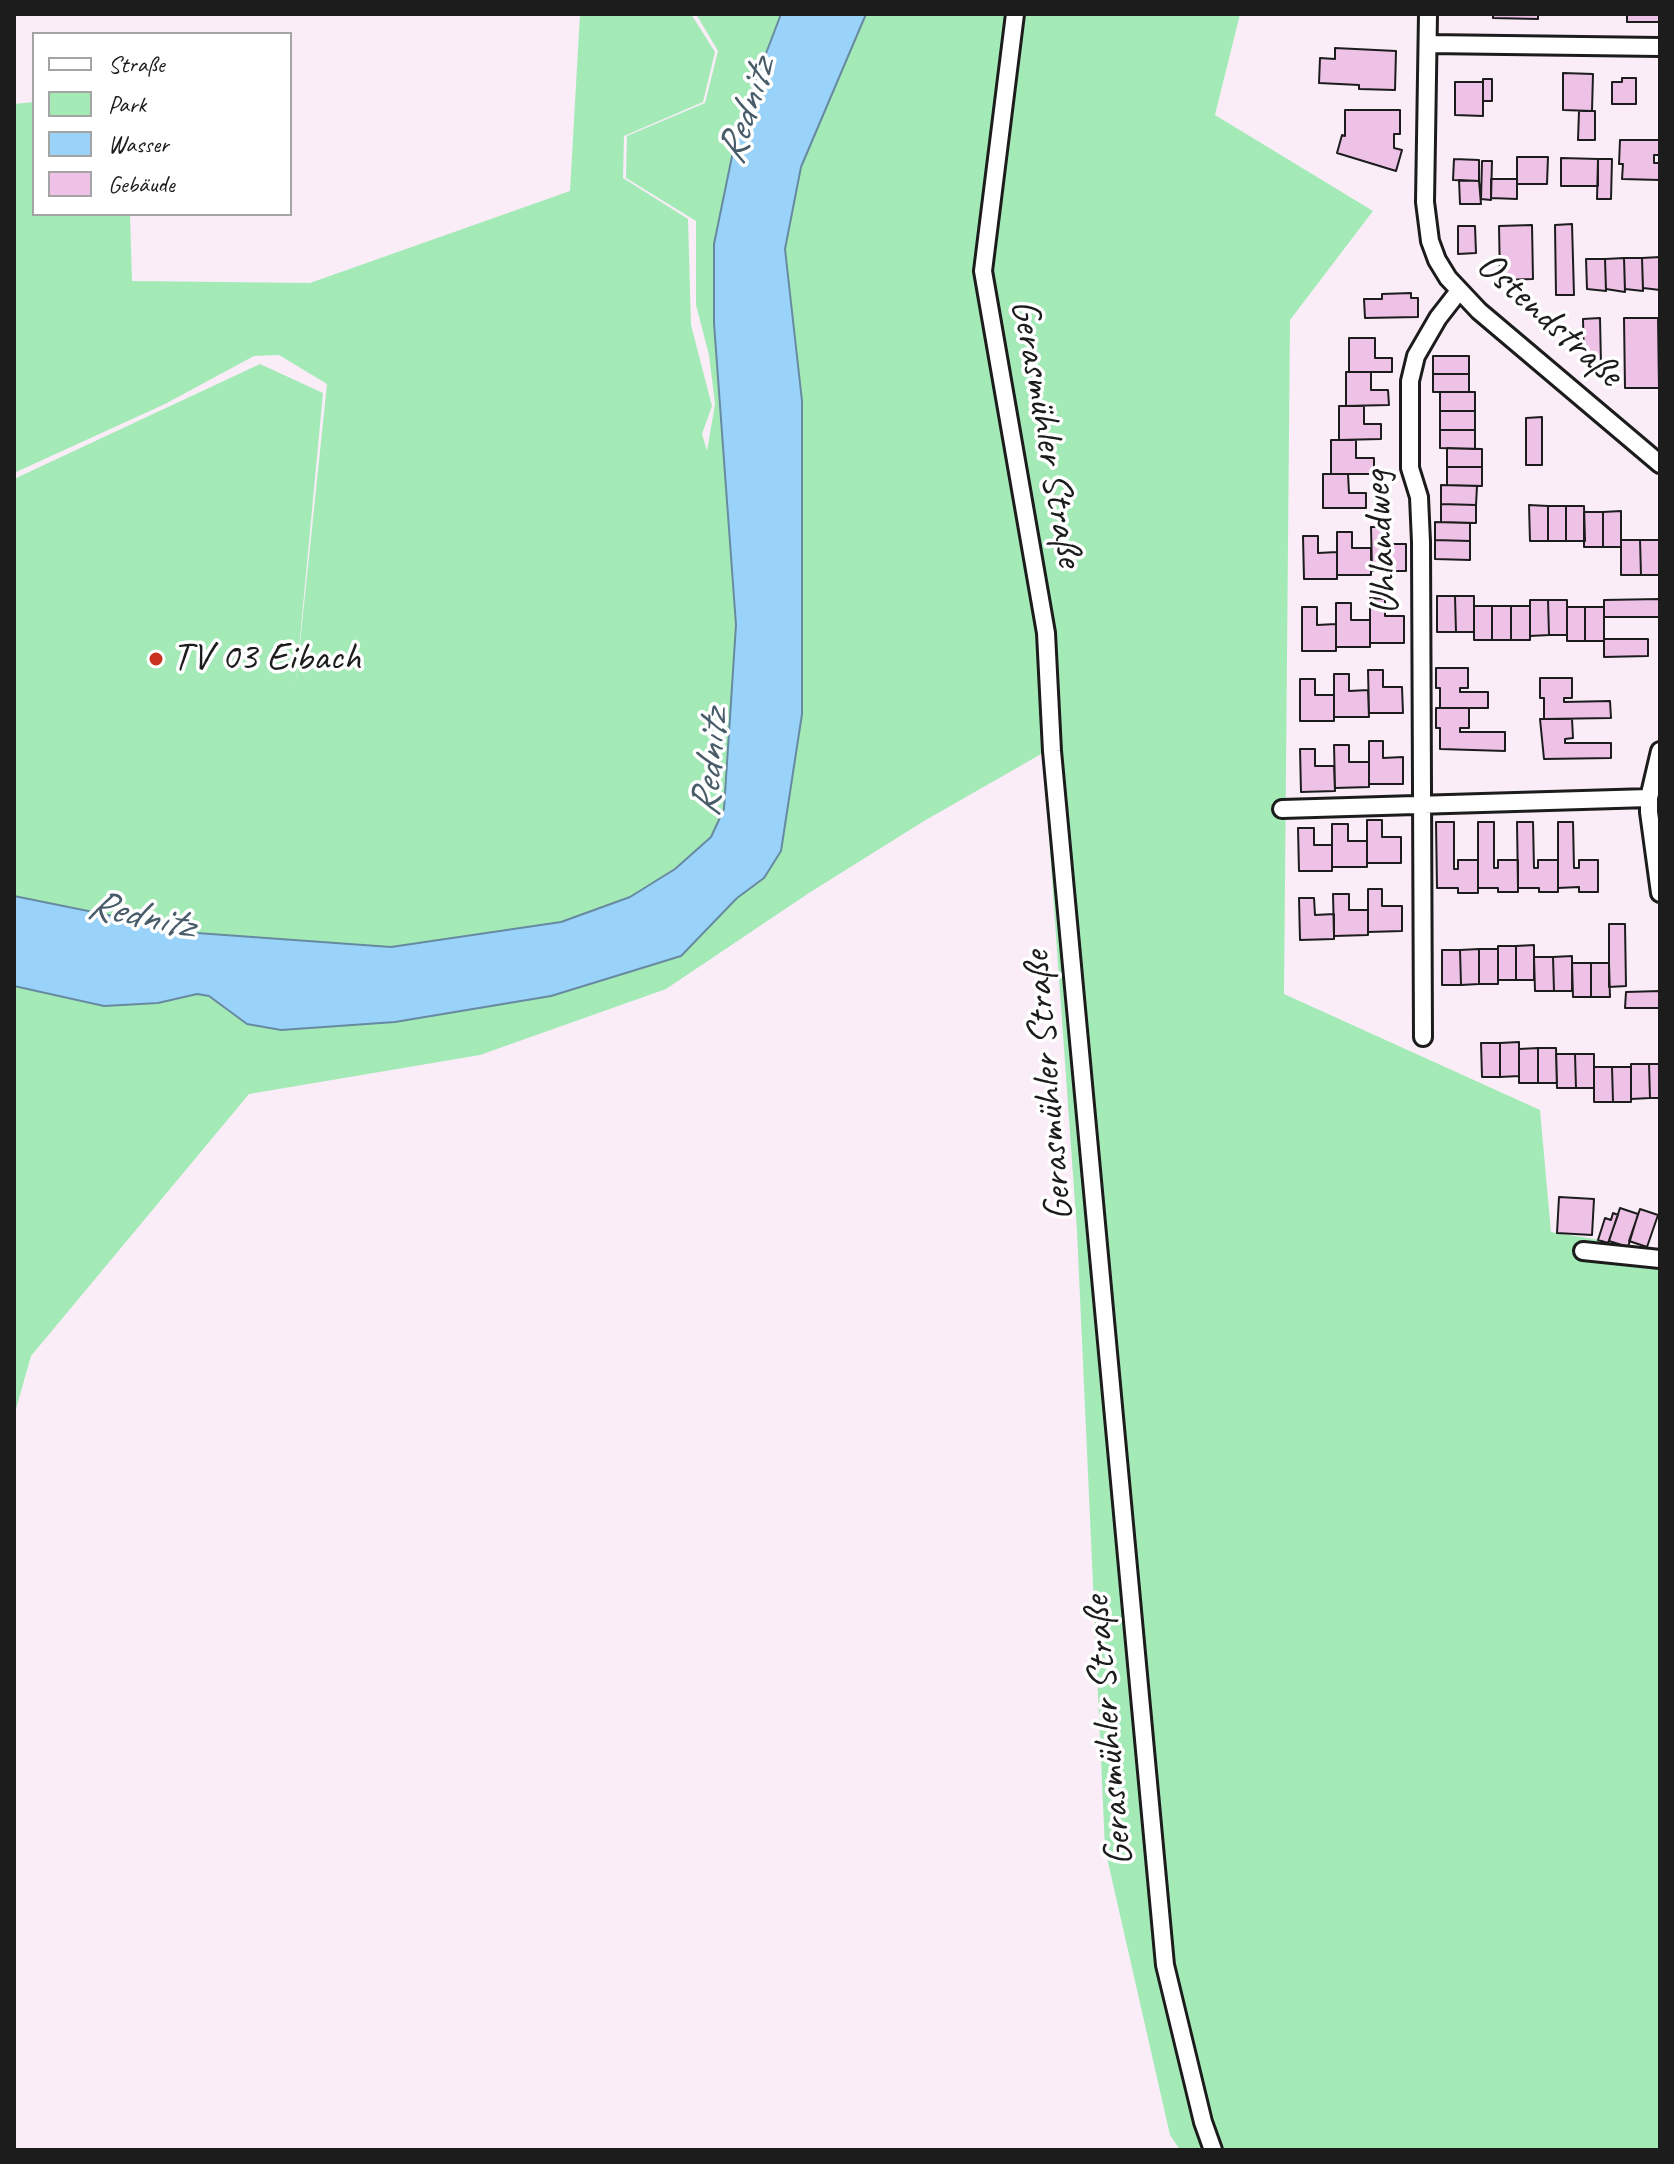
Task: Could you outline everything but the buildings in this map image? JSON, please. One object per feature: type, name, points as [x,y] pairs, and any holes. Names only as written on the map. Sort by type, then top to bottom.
[{"type":"street","name":"Gerasmühler Straße","points":[[1015,14],[983,271],[1046,633],[1052,751],[1165,1965],[1203,2122],[1213,2150]]},
{"type":"street","name":"Ostendstraße","points":[[1428,14],[1426,219],[1437,260],[1459,291],[1479,311],[1660,464]]},
{"type":"street","points":[[1428,44],[1660,47]]},
{"type":"street","name":"Uhlandweg","points":[[1423,1037],[1419,497],[1410,468],[1410,381],[1416,356],[1438,318],[1459,291]]},
{"type":"street","points":[[1660,751],[1649,798],[1660,893]]},
{"type":"street","points":[[1282,809],[1649,798]]},
{"type":"street","points":[[1583,1251],[1660,1259]]},
{"type":"green space","points":[[580,14],[691,14],[715,52],[703,102],[624,136],[623,178],[688,219],[691,325],[712,406],[702,434],[707,451],[715,404],[709,355],[696,305],[696,221],[626,178],[627,136],[705,103],[718,51],[696,14],[781,14],[738,127],[714,324],[736,625],[724,809],[711,837],[675,869],[630,897],[561,922],[391,947],[197,933],[14,896],[14,479],[260,364],[323,393],[295,691],[327,384],[279,355],[254,356],[165,404],[14,473],[14,104],[32,102],[32,216],[130,216],[132,281],[310,283],[570,191]]},
{"type":"green space","points":[[866,14],[1240,14],[1215,115],[1373,211],[1290,320],[1284,994],[1540,1110],[1551,1232],[1660,1250],[1660,2150],[1180,2150],[1170,2135],[1105,1849],[1077,1231],[1043,753],[924,821],[809,893],[666,989],[480,1055],[249,1094],[31,1356],[14,1416],[14,986],[104,1006],[158,1003],[197,994],[209,996],[247,1024],[281,1030],[395,1022],[551,996],[681,956],[737,898],[764,878],[781,851],[802,714],[802,401],[785,249],[801,167]]},
{"type":"water","name":"Rednitz","points":[[781,14],[866,14],[801,167],[785,249],[802,401],[802,714],[781,851],[764,878],[737,898],[681,956],[551,996],[395,1022],[281,1030],[247,1024],[209,996],[197,994],[158,1003],[104,1006],[14,986],[14,896],[197,933],[391,947],[561,922],[630,897],[675,869],[711,837],[724,809],[736,625],[714,323],[714,244],[738,127]]},
{"type":"place","name":"TV 03 Eibach","points":[[156,659]]}]
